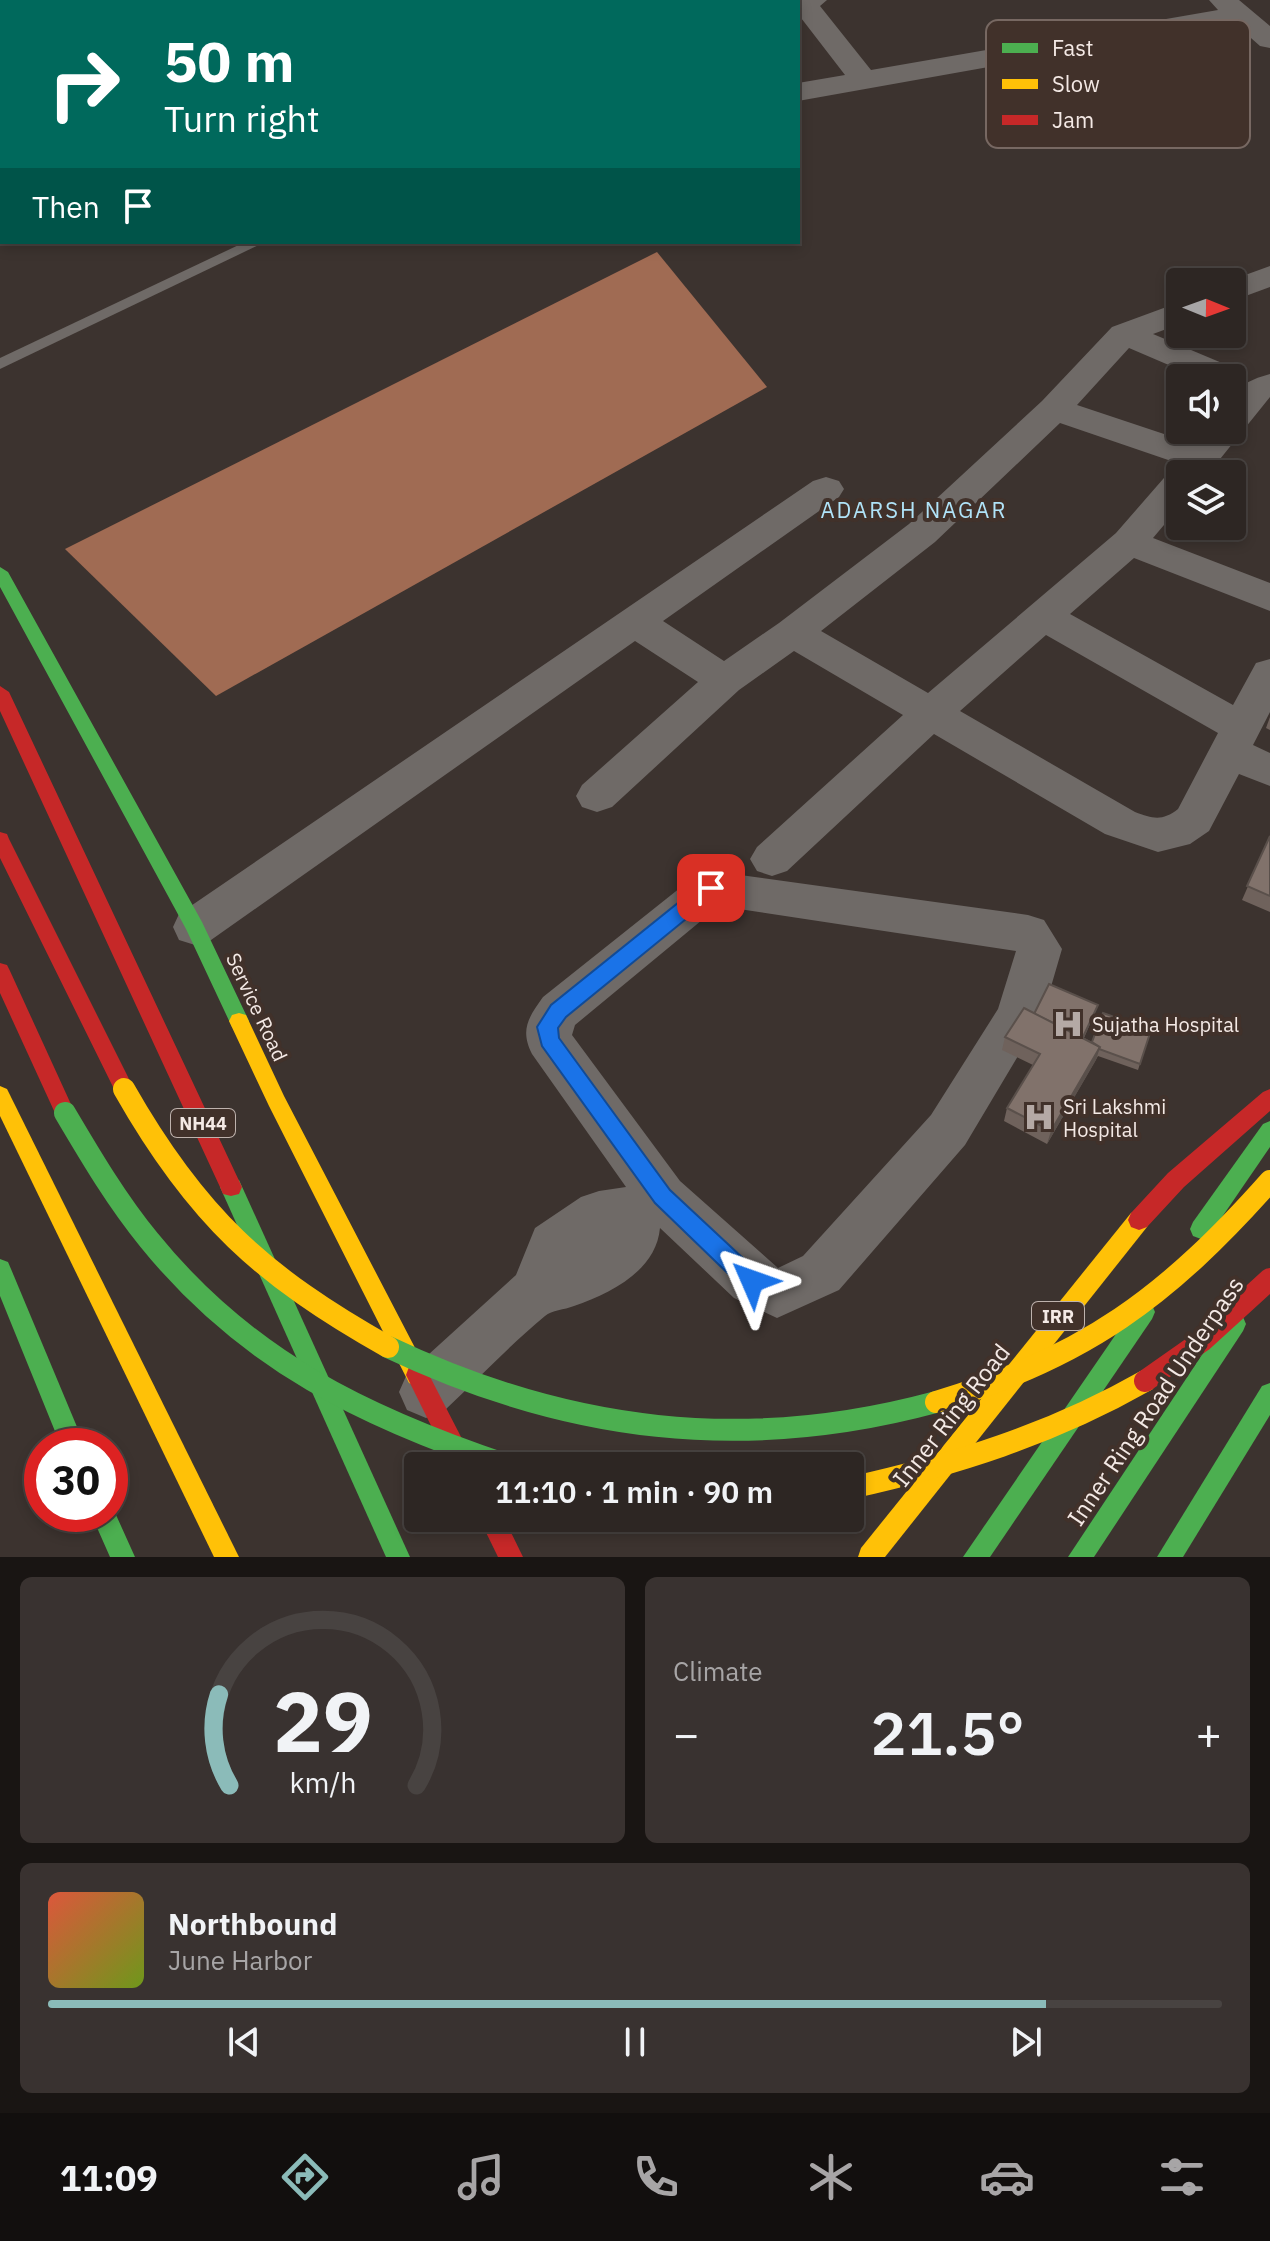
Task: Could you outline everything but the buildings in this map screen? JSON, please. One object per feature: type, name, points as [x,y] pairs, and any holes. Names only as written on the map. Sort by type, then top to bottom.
[{"type":"main road","name":"Service Road","points":[[0,572],[195,927],[276,1100],[457,1452]]},
{"type":"main road","name":"NH44","points":[[0,692],[168,1046],[398,1557]]},
{"type":"main road","points":[[0,839],[145,1130],[201,1207],[237,1246],[273,1277],[354,1332],[453,1379],[507,1398],[622,1423],[728,1430],[835,1424],[951,1398],[1024,1373],[1078,1348],[1161,1293],[1231,1229],[1270,1181]]},
{"type":"main road","points":[[0,971],[89,1157],[135,1226],[192,1290],[230,1325],[273,1357],[369,1413],[468,1452]]},
{"type":"main road","points":[[0,1095],[227,1557]]},
{"type":"main road","name":"Inner Ring Road","points":[[870,1557],[1121,1239],[1176,1180],[1270,1098]]},
{"type":"main road","points":[[975,1557],[1270,1130]]},
{"type":"main road","points":[[0,1269],[66,1428]]},
{"type":"main road","name":"Inner Ring Road Underpass","points":[[1080,1557],[1270,1272]]},
{"type":"main road","points":[[864,1485],[920,1474],[986,1455],[1051,1431],[1111,1402],[1202,1341],[1270,1279]]},
{"type":"main road","points":[[1169,1557],[1270,1394]]},
{"type":"main road","points":[[111,1532],[123,1557]]},
{"type":"main road","points":[[498,1532],[511,1557]]},
{"type":"street","points":[[802,1],[813,0]]},
{"type":"street","points":[[802,1],[864,80]]},
{"type":"street","points":[[1166,20],[1231,7],[1247,20]]},
{"type":"street","points":[[1250,22],[1268,37]]},
{"type":"street","points":[[800,92],[986,56]]},
{"type":"street","points":[[1246,285],[1270,276]]},
{"type":"street","points":[[597,796],[725,680],[793,633],[922,533],[1054,409],[1124,334],[1166,318]]},
{"type":"street","points":[[1124,334],[1252,385]]},
{"type":"street","points":[[1054,409],[1166,461]]},
{"type":"street","points":[[1200,460],[1213,444]]},
{"type":"street","points":[[195,927],[826,489]]},
{"type":"street","points":[[772,859],[931,713],[1129,542],[1166,500]]},
{"type":"street","points":[[1129,542],[1270,598]]},
{"type":"street","points":[[1042,615],[1236,740],[1270,771]]},
{"type":"street","points":[[633,621],[725,680]]},
{"type":"street","points":[[793,633],[1120,823],[1159,837],[1181,832],[1194,820],[1270,673]]},
{"type":"street","points":[[711,888],[1028,933],[1039,949],[1020,1014],[948,1130],[821,1273],[777,1294],[752,1281],[650,1202],[549,1040],[548,1027],[559,1011],[711,888]]},
{"type":"street","points":[[426,1392],[536,1290],[558,1289],[580,1282],[633,1243],[650,1202]]},
{"type":"lane","points":[[0,364],[253,244]]},
{"type":"shaded area","points":[[657,252],[767,387],[216,696],[65,549]]},
{"type":"traffic: fast","points":[[0,572],[195,927],[239,1021]]},
{"type":"traffic: fast","points":[[65,1113],[105,1181],[149,1240],[196,1293],[248,1339],[305,1378],[367,1412],[468,1452]]},
{"type":"traffic: fast","points":[[1201,1229],[1270,1130]]},
{"type":"traffic: fast","points":[[231,1187],[398,1557]]},
{"type":"traffic: fast","points":[[0,1269],[66,1428]]},
{"type":"traffic: fast","points":[[975,1557],[1144,1312]]},
{"type":"traffic: fast","points":[[1080,1557],[1235,1324]]},
{"type":"traffic: fast","points":[[388,1347],[443,1373],[501,1394],[621,1422],[744,1430],[805,1427],[875,1418],[936,1402]]},
{"type":"traffic: fast","points":[[1169,1557],[1270,1394]]},
{"type":"traffic: fast","points":[[111,1532],[123,1557]]},
{"type":"traffic: slow","points":[[239,1021],[276,1100],[417,1375]]},
{"type":"traffic: slow","points":[[124,1089],[175,1173],[234,1240],[304,1296],[388,1347]]},
{"type":"traffic: slow","points":[[0,1095],[227,1557]]},
{"type":"traffic: slow","points":[[936,1402],[1035,1368],[1121,1319],[1199,1257],[1270,1181]]},
{"type":"traffic: slow","points":[[870,1557],[1139,1220]]},
{"type":"traffic: slow","points":[[864,1485],[927,1470],[1002,1447],[1075,1418],[1145,1381]]},
{"type":"traffic: jam","points":[[0,692],[231,1187]]},
{"type":"traffic: jam","points":[[0,839],[124,1089]]},
{"type":"traffic: jam","points":[[0,971],[65,1113]]},
{"type":"traffic: jam","points":[[1139,1220],[1176,1180],[1270,1098]]},
{"type":"traffic: jam","points":[[1145,1381],[1202,1341],[1270,1279]]},
{"type":"traffic: jam","points":[[417,1375],[457,1452]]},
{"type":"traffic: jam","points":[[498,1532],[511,1557]]},
{"type":"place","name":"Sujatha Hospital","points":[[1068,1024]]},
{"type":"place","name":"Sri Lakshmi Hospital","points":[[1039,1117]]},
{"type":"district","name":"ADARSH NAGAR","points":[[914,509]]},
{"type":"route","points":[[711,888],[559,1011],[548,1027],[549,1040],[662,1197],[752,1281]]}]
